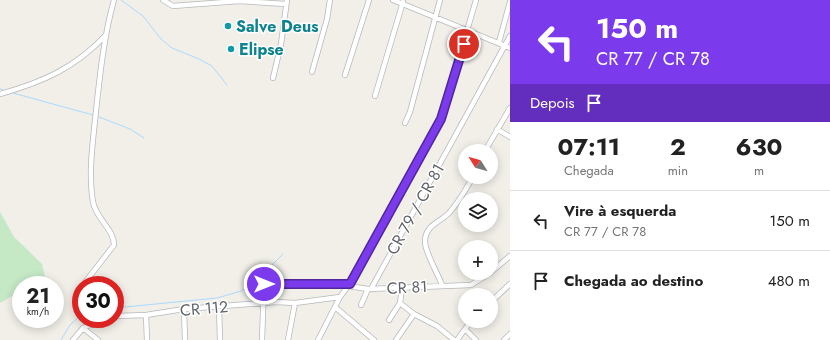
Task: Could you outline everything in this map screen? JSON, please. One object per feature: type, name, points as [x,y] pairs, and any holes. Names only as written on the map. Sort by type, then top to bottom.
[{"type":"street","points":[[90,276],[114,245],[114,237],[96,213],[91,179],[94,136],[106,35],[114,0]]},
{"type":"street","points":[[163,0],[173,6],[239,1],[287,2],[281,44],[273,78]]},
{"type":"street","points":[[312,72],[327,19],[330,0]]},
{"type":"street","points":[[345,75],[369,0]]},
{"type":"street","points":[[393,0],[403,1],[508,46]]},
{"type":"street","points":[[405,123],[410,112],[440,0]]},
{"type":"street","points":[[318,340],[340,297],[349,285],[441,119],[476,0]]},
{"type":"street","points":[[375,96],[403,1]]},
{"type":"street","points":[[499,42],[510,2]]},
{"type":"street","points":[[0,94],[44,80],[85,55],[106,35]]},
{"type":"street","name":"CR 79 / CR 81","points":[[360,305],[508,46],[510,36]]},
{"type":"street","points":[[489,144],[510,108]]},
{"type":"street","points":[[498,129],[510,137]]},
{"type":"street","points":[[442,285],[425,244],[426,236],[429,228],[448,214],[460,199],[469,184]]},
{"type":"street","name":"CR 81","points":[[498,267],[510,256]]},
{"type":"street","name":"CR 81","points":[[262,304],[264,284],[349,285],[370,289],[471,285],[479,280]]},
{"type":"street","points":[[498,295],[510,284]]},
{"type":"street","points":[[389,320],[400,303],[402,288]]},
{"type":"street","name":"CR 112","points":[[124,316],[146,315],[184,309],[295,303],[340,297]]},
{"type":"street","points":[[288,340],[295,303]]},
{"type":"street","points":[[400,303],[414,314],[438,326],[455,340],[465,329],[476,340]]},
{"type":"street","points":[[262,304],[262,340]]},
{"type":"street","points":[[219,307],[220,340]]},
{"type":"street","points":[[335,307],[374,340]]},
{"type":"street","points":[[184,309],[184,340]]},
{"type":"street","points":[[396,340],[414,314]]},
{"type":"street","points":[[146,315],[147,340]]},
{"type":"street","points":[[73,340],[83,328],[98,340]]},
{"type":"street","points":[[504,340],[510,334]]},
{"type":"green space","points":[[0,212],[14,237],[42,264],[45,276],[12,276],[12,296],[0,303]]},
{"type":"waterway","points":[[121,0],[143,16],[161,39],[172,48],[212,66],[227,85]]},
{"type":"waterway","points":[[13,93],[93,115]]},
{"type":"waterway","points":[[99,117],[130,129],[144,138]]},
{"type":"waterway","points":[[124,307],[217,298],[241,291],[258,279],[283,254]]},
{"type":"waterway","points":[[61,340],[72,323]]},
{"type":"place","name":"Salve Deus","points":[[228,26]]},
{"type":"place","name":"Elipse","points":[[231,49]]},
{"type":"route","points":[[264,284],[350,284],[358,267],[441,119],[464,44]]}]
